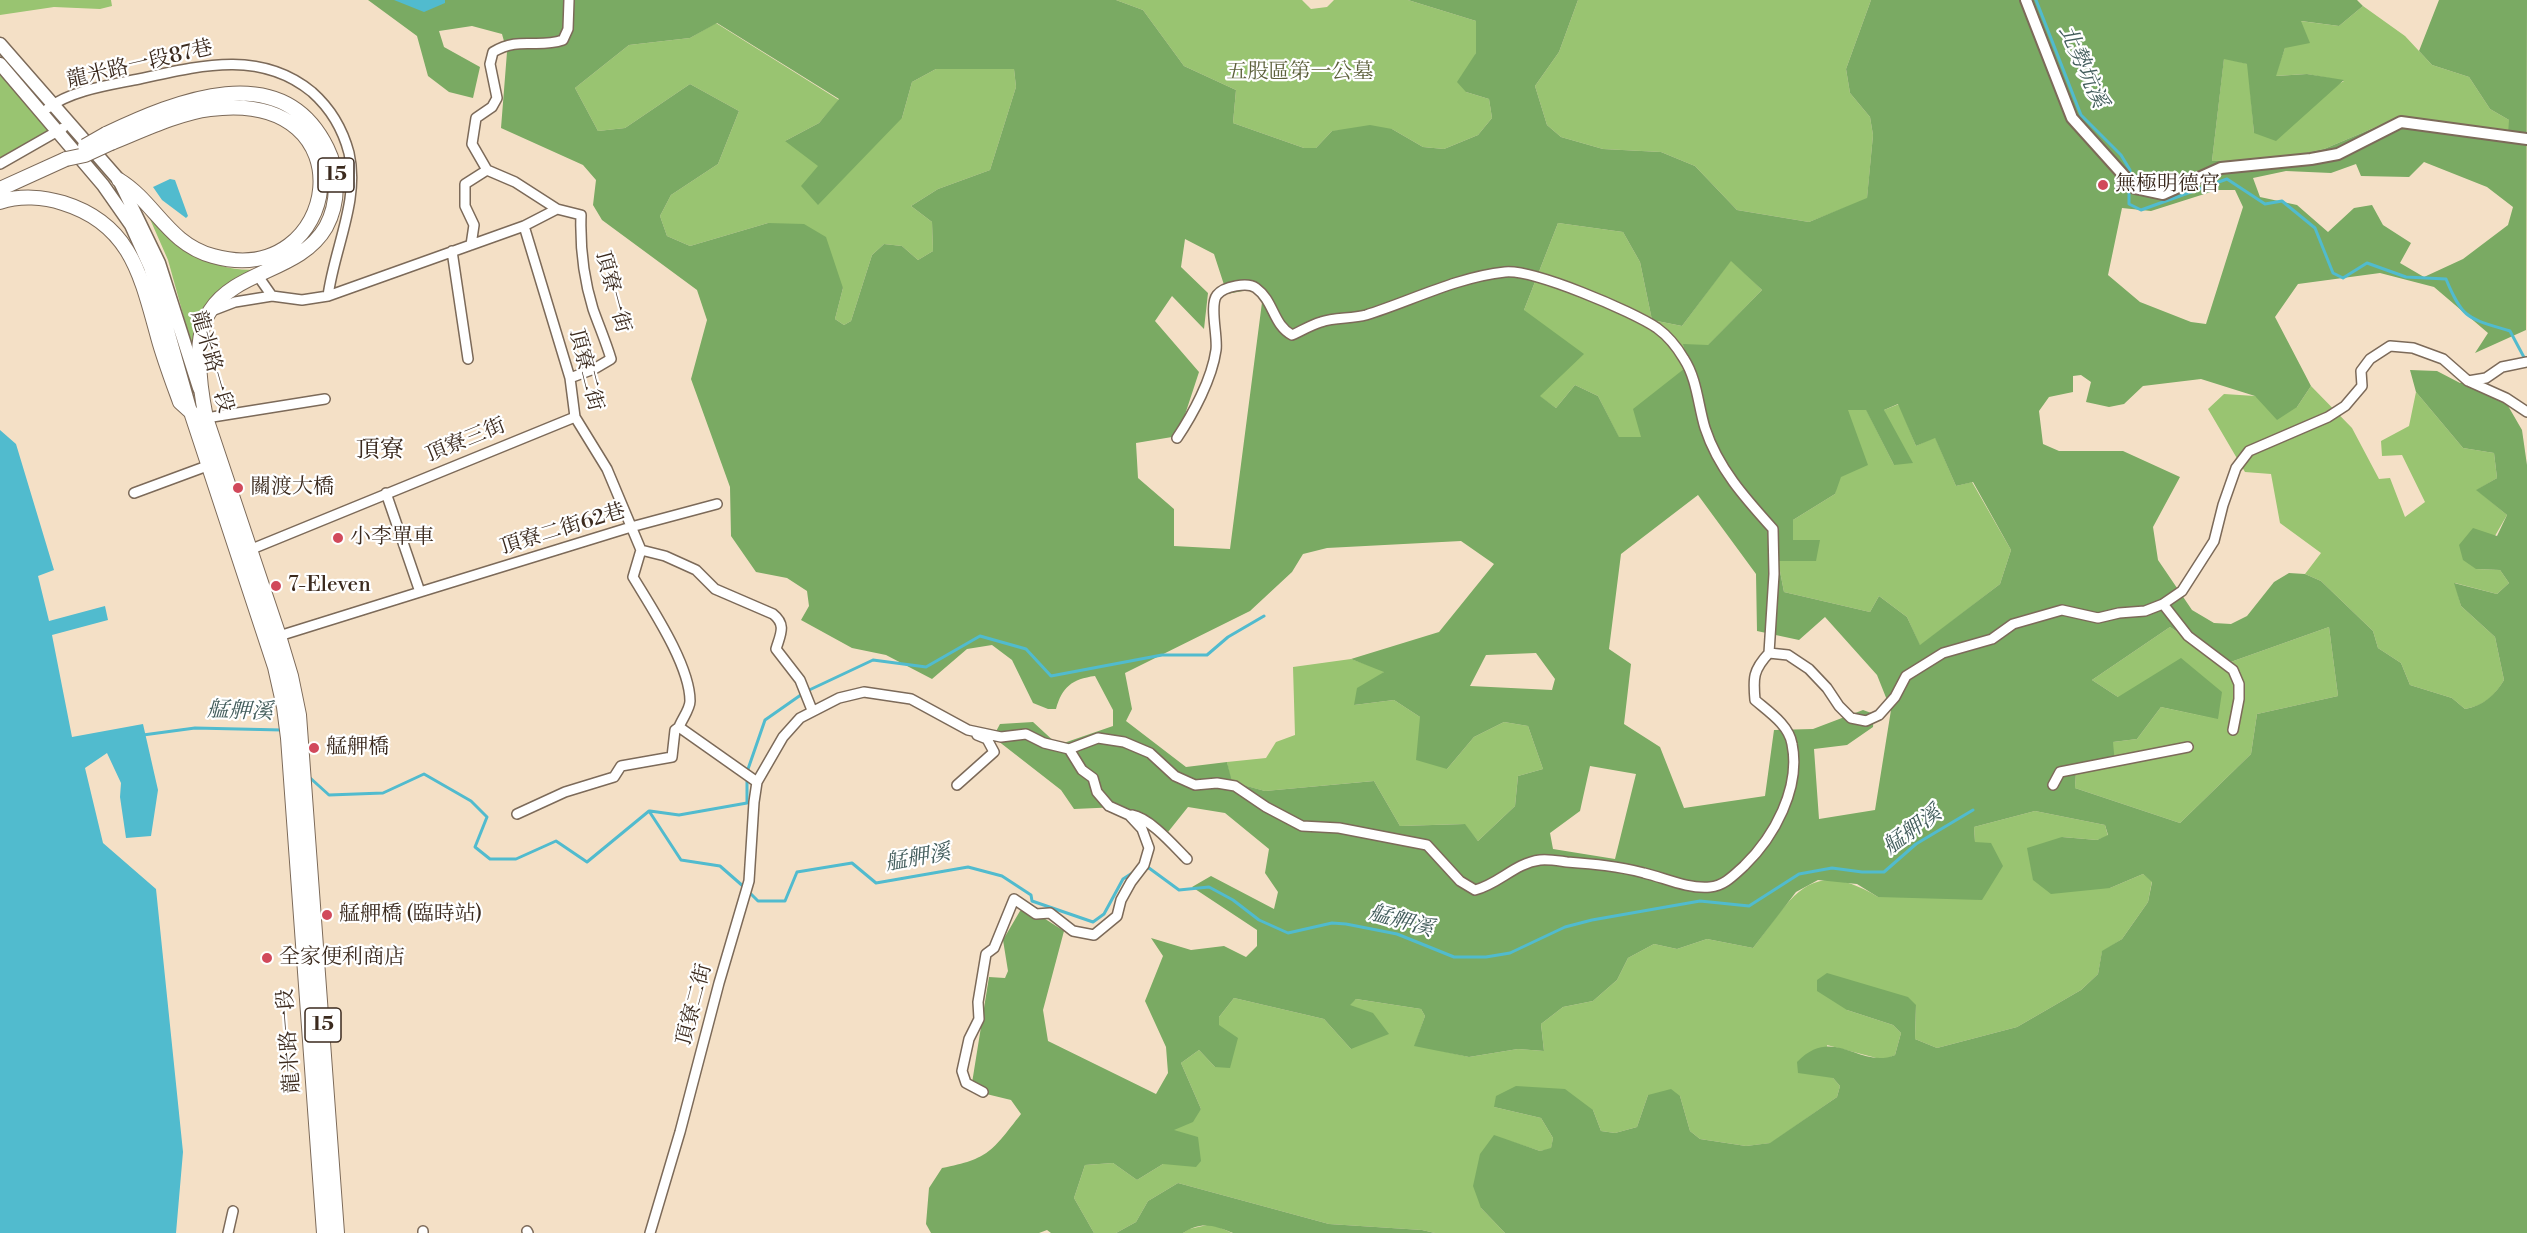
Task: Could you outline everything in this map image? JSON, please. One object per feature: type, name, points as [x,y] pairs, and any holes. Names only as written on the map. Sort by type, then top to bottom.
[{"type":"main road","name":"龍米路一段","points":[[0,44],[119,180],[159,263],[201,393],[275,667],[287,723],[295,736],[307,816],[337,1233]]},
{"type":"main road","name":"龍米路一段","points":[[0,64],[115,200],[141,246],[155,283],[207,466],[279,636],[293,684],[324,1233]]},
{"type":"main road","name":"15","points":[[108,138],[162,110],[213,95],[240,93],[264,96],[286,103],[300,112],[314,126],[332,157],[337,177],[332,210],[326,227],[298,257],[226,292],[209,312],[200,342],[201,393]]},
{"type":"main road","points":[[0,189],[66,159],[85,155],[108,138],[188,114],[210,109],[240,107],[262,110],[299,129],[312,144],[319,162],[322,180],[321,194],[315,212],[297,239],[279,251],[241,260],[216,257],[187,244],[163,225],[131,188],[119,180]]},
{"type":"main road","name":"15","points":[[0,202],[31,198],[55,201],[79,208],[111,228],[126,246],[137,268],[180,402],[191,412]]},
{"type":"street","points":[[471,244],[474,225],[465,206],[465,184],[487,170],[472,144],[476,118],[492,107],[497,98],[490,64],[493,52],[506,44],[525,42],[548,45],[563,40],[568,29],[569,0]]},
{"type":"street","points":[[2026,0],[2072,118],[2135,188],[2163,194],[2221,168],[2338,154],[2401,122],[2527,139]]},
{"type":"street","name":"龍米路一段87巷","points":[[42,112],[74,96],[131,81],[232,63],[257,65],[274,70],[303,85],[317,96],[335,120],[349,153],[352,169],[348,211],[336,251],[328,296]]},
{"type":"street","points":[[0,164],[58,131],[69,122]]},
{"type":"street","name":"頂寮一街","points":[[487,170],[515,182],[556,209],[581,215],[580,237],[587,285],[611,358],[594,369],[570,378]]},
{"type":"street","points":[[209,312],[235,302],[272,296],[302,300],[328,296],[525,226],[556,209]]},
{"type":"street","name":"頂寮二街","points":[[525,226],[570,378],[575,417],[607,469],[641,550]]},
{"type":"street","points":[[452,251],[468,359]]},
{"type":"street","points":[[968,730],[1001,737],[1026,734],[1044,743],[1069,749],[1098,738],[1124,742],[1150,753],[1175,776],[1195,786],[1218,783],[1235,786],[1266,807],[1302,825],[1339,828],[1427,845],[1460,881],[1475,890],[1490,886],[1518,867],[1540,860],[1605,864],[1677,884],[1711,887],[1729,880],[1757,853],[1777,823],[1788,794],[1794,763],[1792,743],[1788,732],[1755,700],[1753,682],[1757,665],[1769,653],[1774,574],[1773,529],[1738,491],[1719,461],[1706,429],[1692,374],[1671,340],[1658,329],[1636,316],[1546,279],[1506,272],[1480,276],[1364,315],[1322,321],[1292,335],[1282,330],[1268,301],[1255,287],[1244,285],[1224,290],[1217,295],[1214,303],[1216,349],[1197,409],[1177,438]]},
{"type":"street","points":[[258,276],[272,296]]},
{"type":"street","points":[[1769,653],[1788,655],[1809,669],[1851,718],[1866,722],[1879,714],[1895,697],[1906,676],[1943,653],[1992,639],[2013,624],[2062,610],[2098,618],[2119,613],[2145,611],[2163,604],[2182,591],[2214,541],[2236,468],[2249,451],[2269,441],[2304,429],[2345,406],[2362,386],[2361,371],[2370,359],[2390,346],[2413,348],[2443,359],[2468,381],[2506,398],[2527,412]]},
{"type":"street","points":[[2468,381],[2486,378],[2502,367],[2527,362]]},
{"type":"street","points":[[206,418],[325,399]]},
{"type":"street","name":"頂寮三街","points":[[243,552],[575,417]]},
{"type":"street","points":[[134,493],[207,466]]},
{"type":"street","points":[[386,493],[420,592]]},
{"type":"street","name":"頂寮二街62巷","points":[[279,636],[631,527],[717,504]]},
{"type":"street","points":[[517,814],[565,792],[614,777],[621,766],[672,757],[675,730],[679,727],[690,702],[686,682],[672,643],[633,577],[641,550],[666,556],[696,570],[715,589],[773,614],[780,620],[783,626],[776,649],[800,680],[810,706]]},
{"type":"street","points":[[2163,604],[2188,636],[2233,670],[2239,684],[2233,730]]},
{"type":"street","name":"頂寮二街","points":[[650,1233],[749,881],[757,782],[783,736],[810,706],[864,692],[911,699],[968,730]]},
{"type":"street","points":[[679,727],[757,782]]},
{"type":"street","points":[[957,785],[994,752],[987,740],[968,730]]},
{"type":"street","points":[[2053,784],[2060,772],[2188,747]]},
{"type":"street","points":[[1069,749],[1082,770],[1093,778],[1097,792],[1109,806],[1129,815],[1138,816],[1187,859]]},
{"type":"street","points":[[983,1092],[966,1083],[962,1071],[969,1039],[979,1019],[978,1002],[986,954],[994,948],[1014,899],[1035,914],[1050,914],[1073,931],[1094,935],[1118,916],[1121,900],[1144,865],[1149,848],[1142,829],[1129,815]]},
{"type":"street","points":[[228,1233],[233,1211]]},
{"type":"green space","points":[[0,0],[111,0],[112,6],[100,9],[54,7],[0,15]]},
{"type":"green space","points":[[368,0],[1116,0],[1143,10],[1184,66],[1236,90],[1233,123],[1304,148],[1316,148],[1332,131],[1370,125],[1392,129],[1423,147],[1444,149],[1478,135],[1492,118],[1489,99],[1466,92],[1457,82],[1476,53],[1476,21],[1408,0],[1578,0],[1559,52],[1535,86],[1547,125],[1561,137],[1603,149],[1661,152],[1695,166],[1737,210],[1809,222],[1867,198],[1873,135],[1870,117],[1850,93],[1846,69],[1871,0],[2357,0],[2363,6],[2339,26],[2301,21],[2310,43],[2285,48],[2276,76],[2307,74],[2344,80],[2276,141],[2254,133],[2247,64],[2224,59],[2212,161],[2278,159],[2324,149],[2383,124],[2416,120],[2508,135],[2509,120],[2490,109],[2469,77],[2432,65],[2419,51],[2439,0],[2527,0],[2526,330],[2475,353],[2488,333],[2434,287],[2380,273],[2298,284],[2275,317],[2311,386],[2297,407],[2277,420],[2255,396],[2201,379],[2143,386],[2124,404],[2109,407],[2086,402],[2091,382],[2081,375],[2073,376],[2073,392],[2049,397],[2039,411],[2043,444],[2059,451],[2123,451],[2180,477],[2153,527],[2158,560],[2192,610],[2214,623],[2231,624],[2247,616],[2274,582],[2289,573],[2305,574],[2321,581],[2373,631],[2378,648],[2401,663],[2410,685],[2452,698],[2465,709],[2488,699],[2504,680],[2495,637],[2461,606],[2454,583],[2497,594],[2509,583],[2500,570],[2476,569],[2463,560],[2459,545],[2473,528],[2497,536],[2507,515],[2476,490],[2497,478],[2494,453],[2463,448],[2416,392],[2410,370],[2437,371],[2460,383],[2477,379],[2500,392],[2522,430],[2527,465],[2527,1233],[1505,1233],[1481,1208],[1473,1186],[1480,1154],[1494,1135],[1540,1151],[1551,1148],[1553,1138],[1541,1118],[1494,1107],[1496,1096],[1516,1086],[1565,1089],[1593,1110],[1601,1131],[1615,1133],[1637,1127],[1648,1095],[1671,1089],[1680,1096],[1690,1131],[1700,1139],[1746,1146],[1770,1143],[1837,1097],[1840,1086],[1833,1078],[1798,1073],[1797,1062],[1810,1051],[1823,1047],[1835,1047],[1870,1057],[1882,1058],[1895,1055],[1901,1033],[1893,1025],[1847,1010],[1817,991],[1817,980],[1827,973],[1908,997],[1916,1005],[1915,1039],[1937,1048],[2017,1027],[2081,990],[2098,974],[2102,951],[2122,939],[2148,902],[2152,882],[2143,874],[2110,888],[2051,894],[2033,880],[2027,848],[2062,837],[2097,840],[2108,835],[2105,825],[2035,811],[1974,827],[1975,842],[1991,843],[2003,866],[1982,900],[1878,897],[1857,884],[1818,880],[1796,892],[1753,948],[1707,939],[1677,949],[1654,944],[1628,958],[1617,980],[1593,1001],[1563,1007],[1541,1024],[1544,1051],[1518,1049],[1469,1057],[1414,1046],[1425,1016],[1421,1009],[1356,999],[1350,1005],[1373,1013],[1389,1034],[1351,1049],[1324,1019],[1234,998],[1219,1017],[1219,1025],[1238,1038],[1230,1068],[1215,1067],[1199,1050],[1181,1063],[1201,1109],[1193,1122],[1174,1130],[1198,1137],[1201,1161],[1196,1167],[1163,1164],[1137,1180],[1113,1163],[1085,1165],[1074,1198],[1094,1233],[1051,1233],[1047,1230],[1039,1233],[931,1233],[926,1224],[929,1188],[942,1168],[970,1161],[988,1152],[1021,1114],[1011,1100],[974,1091],[972,1083],[989,977],[1005,978],[1008,971],[1003,940],[1020,911],[1028,908],[1064,931],[1043,1010],[1048,1041],[1156,1094],[1168,1073],[1166,1047],[1145,1001],[1163,956],[1151,938],[1191,950],[1224,946],[1246,957],[1257,946],[1257,930],[1192,887],[1211,876],[1274,909],[1278,892],[1265,873],[1269,849],[1225,813],[1188,807],[1168,832],[1119,807],[1074,809],[1061,790],[993,737],[1000,724],[1033,722],[1058,745],[1113,726],[1113,710],[1095,676],[1080,679],[1069,685],[1061,695],[1056,709],[1048,709],[1033,703],[1012,660],[992,645],[967,649],[932,679],[886,655],[852,648],[801,620],[809,606],[807,591],[787,578],[756,572],[731,536],[730,487],[691,379],[707,320],[697,290],[602,220],[593,205],[596,180],[583,165],[501,128],[507,52],[502,34],[472,26],[439,31],[444,47],[480,67],[473,98],[449,92],[428,76],[417,36]],"holes":[[[717,23],[839,99],[819,123],[785,141],[818,166],[801,186],[818,205],[902,118],[912,82],[936,69],[1014,69],[1016,87],[990,170],[938,189],[911,206],[932,222],[933,251],[918,260],[902,246],[884,244],[872,255],[851,321],[844,325],[835,319],[843,288],[826,237],[804,224],[768,223],[690,246],[667,236],[660,216],[671,195],[718,164],[739,111],[690,84],[625,128],[598,131],[575,88],[629,45],[690,38]],[[2424,162],[2487,187],[2513,207],[2508,225],[2463,259],[2424,277],[2400,263],[2411,243],[2383,225],[2372,205],[2354,208],[2328,232],[2297,205],[2260,197],[2253,178],[2286,171],[2331,173],[2356,164],[2361,176],[2409,177]],[[2217,190],[2235,190],[2243,207],[2206,324],[2191,322],[2140,302],[2108,275],[2122,208],[2151,211]],[[1558,223],[1623,232],[1640,262],[1652,320],[1682,326],[1731,261],[1762,290],[1708,345],[1683,344],[1689,365],[1633,409],[1641,437],[1619,437],[1598,396],[1575,385],[1556,408],[1540,396],[1584,354],[1524,310]],[[1185,239],[1214,254],[1227,294],[1264,287],[1230,549],[1174,546],[1174,509],[1138,478],[1136,443],[1178,436],[1199,372],[1155,321],[1172,296],[1204,329],[1208,293],[1181,267]],[[1898,404],[1916,446],[1935,438],[1956,486],[1973,482],[2011,550],[2000,584],[1920,645],[1907,617],[1879,596],[1870,612],[1784,592],[1778,561],[1816,561],[1820,540],[1793,540],[1793,520],[1835,494],[1841,477],[1868,465],[1848,410],[1866,410],[1894,465],[1913,463],[1884,410]],[[1698,495],[1756,574],[1757,631],[1799,640],[1825,617],[1877,675],[1891,710],[1875,810],[1819,819],[1814,749],[1847,745],[1873,727],[1874,714],[1863,710],[1813,729],[1774,730],[1765,796],[1684,808],[1660,747],[1624,724],[1631,664],[1609,649],[1621,554]],[[1461,541],[1494,564],[1439,632],[1351,659],[1384,672],[1357,688],[1354,705],[1394,700],[1420,717],[1416,760],[1447,769],[1474,737],[1504,722],[1528,726],[1543,769],[1518,776],[1515,806],[1478,841],[1465,824],[1400,826],[1374,781],[1265,791],[1232,782],[1227,762],[1186,767],[1126,721],[1132,709],[1125,673],[1250,611],[1292,572],[1303,554],[1327,548]],[[2170,627],[2225,664],[2329,627],[2338,696],[2257,714],[2251,754],[2180,823],[2075,788],[2076,772],[2115,765],[2113,742],[2137,739],[2161,707],[2218,719],[2222,692],[2181,658],[2118,697],[2092,680]],[[1536,653],[1555,679],[1552,690],[1470,686],[1486,655]],[[1590,766],[1636,774],[1615,859],[1553,849],[1550,833],[1580,811]]]},
{"type":"green space","name":"五股區第一公墓","points":[[1116,0],[1302,0],[1311,9],[1327,7],[1334,0],[1408,0],[1476,21],[1476,53],[1466,92],[1489,99],[1492,118],[1478,135],[1444,149],[1423,147],[1392,129],[1332,131],[1316,148],[1304,148],[1233,123],[1236,90],[1184,66],[1143,10]]},
{"type":"green space","points":[[1578,0],[1871,0],[1846,69],[1850,93],[1870,117],[1873,135],[1867,199],[1809,222],[1737,210],[1695,166],[1661,152],[1603,149],[1561,137],[1547,125],[1535,86],[1559,52]]},
{"type":"green space","points":[[2363,6],[2405,36],[2432,65],[2469,77],[2490,109],[2509,120],[2509,135],[2383,124],[2324,149],[2278,159],[2212,161],[2224,58],[2248,64],[2254,133],[2344,81],[2307,74],[2275,76],[2285,48],[2300,21],[2339,26]]},
{"type":"green space","points":[[716,23],[839,100],[819,123],[785,141],[902,118],[912,82],[936,69],[1014,69],[1016,87],[990,170],[938,189],[911,206],[932,222],[933,251],[918,260],[902,246],[884,244],[872,255],[851,321],[844,325],[835,319],[843,288],[768,223],[690,246],[667,236],[660,216],[671,195],[718,164],[739,111],[690,84],[625,128],[598,131],[575,88],[629,45],[690,38]]},
{"type":"green space","points":[[0,72],[49,132],[0,158]]},
{"type":"green space","points":[[150,219],[174,241],[200,258],[229,268],[262,269],[218,294],[196,361],[168,260]]},
{"type":"green space","points":[[1558,223],[1623,232],[1640,262],[1652,320],[1682,326],[1731,260],[1762,290],[1689,365],[1641,437],[1619,438],[1598,396],[1575,385],[1556,408],[1539,396],[1524,310]]},
{"type":"green space","points":[[2311,386],[2352,428],[2379,479],[2390,478],[2405,517],[2425,502],[2402,455],[2382,456],[2381,441],[2409,426],[2416,392],[2463,448],[2494,453],[2497,478],[2477,490],[2507,515],[2476,569],[2500,570],[2509,583],[2497,594],[2455,583],[2461,606],[2495,637],[2504,680],[2497,691],[2483,703],[2465,709],[2452,698],[2410,685],[2401,663],[2378,648],[2373,631],[2321,581],[2305,574],[2321,553],[2280,523],[2271,474],[2245,472],[2208,409],[2224,394],[2255,396],[2297,407]]},
{"type":"green space","points":[[1899,404],[1916,446],[1935,437],[1956,486],[1972,482],[2011,550],[2000,584],[1920,646],[1907,617],[1879,596],[1870,612],[1784,592],[1778,561],[1816,561],[1793,540],[1793,520],[1835,494],[1847,409],[1866,409],[1894,465],[1884,410]]},
{"type":"green space","points":[[2170,627],[2225,664],[2329,627],[2338,696],[2257,714],[2251,754],[2180,823],[2075,788],[2076,772],[2113,742],[2137,739],[2161,707],[2217,719],[2118,697],[2092,680]]},
{"type":"green space","points":[[1351,659],[1385,671],[1354,705],[1394,700],[1420,717],[1447,769],[1474,737],[1504,722],[1528,726],[1543,769],[1518,776],[1515,806],[1478,841],[1464,824],[1400,826],[1374,781],[1265,791],[1231,782],[1227,762],[1266,758],[1276,742],[1295,735],[1293,667]]},
{"type":"green space","points":[[2035,811],[2105,825],[2108,836],[2097,840],[2062,837],[2110,888],[2143,874],[2152,881],[2148,902],[2122,939],[2102,952],[2098,974],[2081,990],[2017,1027],[1937,1048],[1915,1039],[1916,1005],[1847,1010],[1893,1025],[1901,1033],[1895,1055],[1884,1060],[1827,1045],[1833,1078],[1840,1086],[1837,1097],[1771,1143],[1746,1146],[1700,1139],[1690,1131],[1680,1096],[1648,1095],[1637,1127],[1615,1133],[1601,1131],[1593,1110],[1494,1107],[1541,1118],[1553,1138],[1551,1149],[1540,1151],[1494,1136],[1481,1208],[1505,1233],[1435,1233],[1422,1230],[1329,1224],[1178,1183],[1148,1201],[1136,1222],[1116,1233],[1094,1233],[1074,1198],[1085,1165],[1113,1163],[1137,1180],[1163,1164],[1173,1130],[1201,1109],[1181,1063],[1199,1050],[1215,1067],[1219,1017],[1234,998],[1324,1019],[1351,1049],[1349,1004],[1356,999],[1421,1009],[1425,1016],[1415,1045],[1469,1057],[1518,1049],[1544,1051],[1541,1024],[1563,1007],[1593,1001],[1617,980],[1628,958],[1654,944],[1677,949],[1707,939],[1753,948],[1791,899],[1804,888],[1818,881],[1835,880],[1854,885],[1878,897],[1975,842],[1974,827]]},
{"type":"green space","points":[[1178,1183],[1329,1224],[1422,1230],[1435,1233],[1233,1233],[1220,1228],[1202,1226],[1183,1233],[1116,1233],[1136,1222],[1148,1201]]},
{"type":"green space","points":[[1212,1224],[1232,1233],[1183,1233],[1189,1229]]},
{"type":"water","points":[[394,0],[445,0],[445,3],[424,12]]},
{"type":"water","points":[[170,179],[175,180],[188,216],[186,218],[162,200],[153,187]]},
{"type":"water","points":[[0,430],[16,444],[54,570],[38,576],[49,621],[105,606],[108,620],[52,635],[72,737],[143,724],[158,790],[151,836],[126,838],[120,797],[121,783],[107,753],[85,768],[103,843],[156,889],[183,1152],[176,1233],[0,1233]]},
{"type":"waterway","name":"北勢坑溪","points":[[2036,0],[2081,115],[2121,155],[2130,170],[2130,177]]},
{"type":"waterway","name":"北勢坑溪","points":[[2129,186],[2129,204],[2141,210],[2227,179],[2265,204],[2282,201],[2315,228],[2333,273],[2343,278],[2367,263],[2406,277],[2446,279],[2457,303],[2469,316],[2510,331],[2526,361]]},
{"type":"waterway","points":[[747,772],[765,720],[805,692],[873,660],[926,667],[980,636],[1026,649],[1051,676],[1162,655],[1207,655],[1228,637],[1264,616]]},
{"type":"waterway","name":"艋舺溪","points":[[143,735],[195,728],[282,730]]},
{"type":"waterway","name":"艋舺溪","points":[[308,776],[329,795],[383,793],[424,774],[471,801],[487,817],[475,847],[490,859],[516,859],[556,841],[587,862],[649,811],[681,860],[720,866],[744,887]]},
{"type":"waterway","points":[[650,811],[679,815],[747,803],[747,779]]},
{"type":"waterway","name":"艋舺溪","points":[[1144,869],[1149,868],[1179,890],[1209,887],[1233,900],[1259,920],[1288,933],[1332,923],[1346,924],[1397,934],[1454,957],[1486,957],[1510,953],[1565,927],[1592,920],[1700,901],[1749,906],[1799,874],[1832,868],[1884,872],[1916,844],[1973,810]]},
{"type":"waterway","name":"艋舺溪","points":[[749,892],[758,901],[785,901],[797,872],[852,863],[876,883],[968,867],[1002,876],[1031,895],[1032,901],[1093,922],[1104,914],[1123,879],[1137,870]]},
{"type":"place","name":"無極明德宮","points":[[2103,185]]},
{"type":"place","name":"關渡大橋","points":[[238,488]]},
{"type":"place","name":"小李單車","points":[[338,538]]},
{"type":"place","name":"7-Eleven","points":[[276,586]]},
{"type":"place","name":"艋舺橋","points":[[314,748]]},
{"type":"place","name":"艋舺橋 (臨時站)","points":[[327,915]]},
{"type":"place","name":"全家便利商店","points":[[267,958]]},
{"type":"district","name":"頂寮","points":[[380,451]]}]
